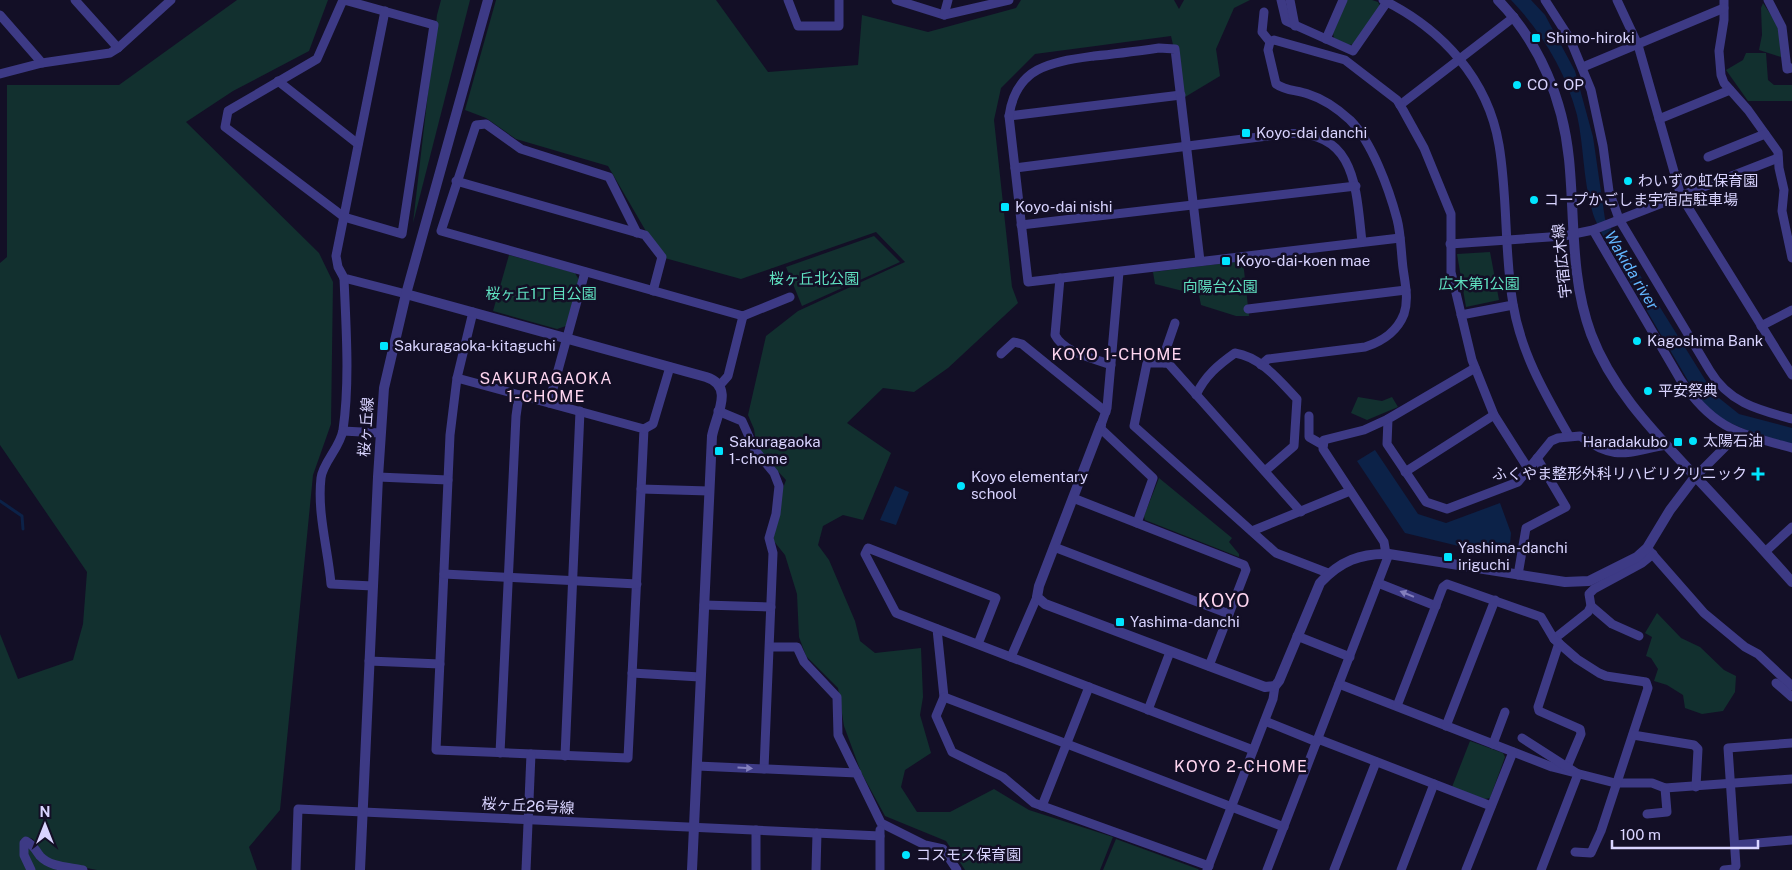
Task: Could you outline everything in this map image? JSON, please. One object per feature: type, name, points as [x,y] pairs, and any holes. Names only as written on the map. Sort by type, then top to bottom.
[{"type":"street","points":[[75,0],[118,48]]},
{"type":"street","points":[[344,0],[434,25],[402,234],[344,217],[225,127],[228,111],[317,58],[344,0]]},
{"type":"street","name":"桜ヶ丘線","points":[[360,870],[380,433],[389,362],[406,294],[488,0]]},
{"type":"street","points":[[788,0],[798,26],[839,26],[839,0]]},
{"type":"street","points":[[896,0],[944,15],[1009,0]]},
{"type":"street","points":[[944,15],[948,0]]},
{"type":"street","points":[[1281,0],[1286,21],[1353,51],[1385,1],[1428,26],[1460,59],[1479,88],[1494,123],[1502,171],[1506,240],[1513,305],[1524,344],[1537,379],[1569,436]]},
{"type":"street","points":[[1290,0],[1295,26]]},
{"type":"street","points":[[1326,39],[1343,0]]},
{"type":"street","name":"宇宿広木線","points":[[1498,0],[1514,17],[1543,64],[1561,113],[1569,158],[1572,235],[1580,295],[1601,357],[1632,405],[1666,445],[1792,582]]},
{"type":"street","points":[[1545,0],[1570,39],[1583,67],[1595,107],[1609,191],[1616,220],[1723,389],[1748,406],[1792,419]]},
{"type":"street","points":[[1617,0],[1637,44],[1681,196],[1792,375]]},
{"type":"street","points":[[1768,0],[1782,27],[1787,69],[1792,68]]},
{"type":"street","points":[[0,74],[42,63],[110,53],[118,48],[169,1]]},
{"type":"street","points":[[1583,67],[1724,4],[1724,20],[1720,40],[1720,65],[1724,83],[1778,152],[1784,190],[1782,211],[1792,258]]},
{"type":"street","points":[[373,586],[331,584],[320,508],[321,476],[339,444],[343,430],[346,363],[344,278],[338,267],[336,256],[385,11]]},
{"type":"street","points":[[1264,12],[1262,32],[1270,42]]},
{"type":"street","points":[[0,15],[42,63]]},
{"type":"street","points":[[1400,104],[1514,17]]},
{"type":"street","points":[[1270,42],[1278,41],[1346,60],[1400,104],[1424,148],[1449,208],[1451,272],[1475,368],[1494,415],[1528,470]]},
{"type":"street","points":[[1261,365],[1268,359],[1365,348],[1376,344],[1386,338],[1399,323],[1406,306],[1398,220],[1367,141],[1350,121],[1327,102],[1306,93],[1283,89],[1276,84],[1268,50],[1270,42]]},
{"type":"street","points":[[1200,261],[1176,49],[1160,48],[1058,61],[1038,69],[1024,81],[1011,104],[1009,116],[1028,282],[1400,238]]},
{"type":"street","points":[[278,82],[358,144]]},
{"type":"street","points":[[1659,119],[1730,90]]},
{"type":"street","points":[[1009,116],[1181,95]]},
{"type":"street","points":[[637,232],[609,177],[521,149],[486,124],[476,125],[440,231],[744,316],[790,297]]},
{"type":"street","points":[[1015,168],[1186,148],[1283,134],[1307,134],[1330,144],[1348,162],[1356,186],[1362,242]]},
{"type":"street","points":[[1708,157],[1765,134]]},
{"type":"street","points":[[1450,244],[1572,235],[1595,229],[1778,158]]},
{"type":"street","points":[[456,181],[645,235],[662,257],[652,290]]},
{"type":"street","points":[[1022,225],[1356,186]]},
{"type":"street","points":[[1595,229],[1689,392],[1717,420],[1739,434],[1792,448]]},
{"type":"street","points":[[548,403],[585,272]]},
{"type":"street","points":[[1011,657],[1037,597],[1039,586],[1106,412],[1118,272]]},
{"type":"street","points":[[344,278],[670,367],[714,380],[720,385],[722,395],[712,436],[692,870]]},
{"type":"street","points":[[1060,278],[1056,335],[1058,341],[1070,349],[1111,365]]},
{"type":"street","points":[[1248,309],[1406,290]]},
{"type":"street","points":[[1461,315],[1513,305]]},
{"type":"street","points":[[1761,326],[1792,310]]},
{"type":"street","points":[[473,312],[457,378],[452,410],[436,750],[628,758],[644,429]]},
{"type":"street","points":[[720,385],[728,376],[744,316]]},
{"type":"street","points":[[1165,363],[1165,352],[1175,323]]},
{"type":"street","points":[[1002,354],[1014,342],[1022,344],[1106,412]]},
{"type":"street","points":[[1196,395],[1201,384],[1215,367],[1235,353],[1247,355],[1276,376],[1297,399],[1294,446],[1265,471]]},
{"type":"street","points":[[1300,512],[1168,363],[1147,363],[1134,426],[1276,553],[1328,573]]},
{"type":"street","points":[[457,378],[644,429],[652,424],[670,367]]},
{"type":"street","points":[[1267,870],[1388,554],[1384,542],[1323,449],[1324,440],[1364,430],[1388,419],[1475,368]]},
{"type":"street","points":[[500,753],[516,416],[519,395]]},
{"type":"street","points":[[565,756],[580,411]]},
{"type":"street","points":[[718,411],[742,421],[755,450],[774,474],[778,486],[776,514],[769,538],[773,553],[764,769]]},
{"type":"street","points":[[1405,472],[1494,415]]},
{"type":"street","points":[[1309,416],[1309,437],[1323,445]]},
{"type":"street","points":[[1388,419],[1386,444],[1426,502],[1447,509],[1518,482],[1551,442],[1569,436],[1580,436],[1597,449],[1617,454],[1666,445]]},
{"type":"street","points":[[1100,427],[1153,478],[1138,523]]},
{"type":"street","points":[[343,430],[380,433]]},
{"type":"street","points":[[1567,768],[1581,734],[1580,729],[1539,711],[1538,707],[1557,641],[1588,612],[1591,606],[1589,594],[1594,589],[1642,563],[1670,510],[1696,477],[1739,434]]},
{"type":"street","points":[[1518,575],[1526,528],[1566,507],[1537,458]]},
{"type":"street","points":[[378,477],[448,480]]},
{"type":"street","points":[[641,489],[709,491]]},
{"type":"street","points":[[1252,531],[1350,491]]},
{"type":"street","points":[[1073,498],[1244,564],[1246,570],[1209,666]]},
{"type":"street","points":[[1765,552],[1792,527]]},
{"type":"street","points":[[1054,547],[1229,614]]},
{"type":"street","points":[[978,644],[996,598],[868,548],[865,554],[896,613],[1253,750]]},
{"type":"street","points":[[937,629],[944,697],[936,716],[952,752],[1003,777],[1034,803],[1208,868],[1265,721],[1273,699],[1275,686],[1284,671],[1314,593],[1328,573],[1346,561],[1366,554],[1388,554],[1518,575],[1583,583],[1650,551]]},
{"type":"street","points":[[1650,551],[1704,613],[1745,647],[1758,654],[1792,686]]},
{"type":"street","points":[[444,574],[637,584]]},
{"type":"street","points":[[1378,583],[1436,606]]},
{"type":"street","points":[[1397,706],[1436,606],[1447,584],[1541,617],[1557,641],[1599,674],[1646,682],[1648,688],[1592,853],[1574,852]]},
{"type":"street","points":[[1037,597],[1045,604],[1170,652],[1265,687],[1275,686]]},
{"type":"street","points":[[1446,726],[1495,600]]},
{"type":"street","points":[[704,605],[771,607]]},
{"type":"street","points":[[1591,606],[1612,624],[1639,636]]},
{"type":"street","points":[[1297,636],[1350,657]]},
{"type":"street","points":[[770,647],[797,647],[804,662],[837,697],[838,735],[881,823],[880,870]]},
{"type":"street","points":[[1148,710],[1170,652]]},
{"type":"street","points":[[369,662],[440,664]]},
{"type":"street","points":[[632,673],[700,677]]},
{"type":"street","points":[[1776,683],[1792,697]]},
{"type":"street","points":[[1339,684],[1513,752],[1578,774],[1615,783],[1652,783],[1665,788],[1730,785],[1792,779]]},
{"type":"street","points":[[1042,806],[1089,687]]},
{"type":"street","points":[[944,697],[1284,828]]},
{"type":"street","points":[[1493,744],[1506,712]]},
{"type":"street","points":[[1265,721],[1491,806]]},
{"type":"street","points":[[1633,735],[1694,744],[1698,749],[1696,787]]},
{"type":"street","points":[[1522,738],[1578,774]]},
{"type":"street","points":[[1724,870],[1734,869],[1736,866],[1728,748],[1792,743]]},
{"type":"street","points":[[1466,870],[1513,752]]},
{"type":"street","points":[[526,870],[531,754]]},
{"type":"street","points":[[1334,870],[1376,762]]},
{"type":"street","points":[[696,766],[856,773]]},
{"type":"street","points":[[1541,870],[1578,774]]},
{"type":"street","points":[[1401,870],[1434,784]]},
{"type":"street","points":[[1647,814],[1667,812],[1665,788]]},
{"type":"street","name":"桜ヶ丘26号線","points":[[296,870],[298,809],[880,836]]},
{"type":"street","points":[[881,823],[925,845],[943,849],[957,870]]},
{"type":"street","points":[[756,830],[756,870]]},
{"type":"street","points":[[816,870],[817,833]]},
{"type":"street","points":[[1735,845],[1792,840]]},
{"type":"street","points":[[31,870],[24,855],[24,843],[26,841],[32,844],[40,857],[47,861],[83,870]]},
{"type":"street","points":[[360,870],[369,870]]},
{"type":"green space","points":[[237,0],[328,0],[309,51],[233,91],[186,122],[319,253],[333,282],[331,424],[313,475],[280,810],[249,847],[257,870],[97,870],[56,862],[45,857],[33,839],[27,837],[20,840],[21,855],[27,870],[0,870],[0,634],[18,679],[73,660],[83,624],[87,572],[0,445],[0,263],[7,257],[7,85],[119,85]]},
{"type":"green space","points":[[441,0],[470,0],[413,223],[437,15]]},
{"type":"green space","points":[[496,0],[716,0],[768,72],[858,65],[862,15],[928,32],[1016,8],[1021,0],[1174,0],[1179,9],[1184,0],[1250,0],[1234,8],[1216,49],[1220,76],[1185,97],[1171,36],[1035,54],[1001,88],[994,120],[1012,287],[1018,303],[948,368],[914,392],[883,388],[847,423],[891,453],[863,520],[843,515],[823,526],[818,545],[829,560],[855,621],[860,641],[875,653],[921,648],[923,697],[920,715],[931,753],[905,770],[901,787],[917,812],[950,812],[994,789],[1029,810],[1113,837],[1100,870],[965,870],[946,841],[885,816],[861,772],[844,726],[838,688],[806,656],[799,637],[797,594],[785,555],[773,540],[782,491],[786,480],[757,449],[754,429],[748,415],[766,336],[798,311],[905,262],[876,232],[741,279],[661,257],[608,166],[516,139],[486,118],[465,110]]},
{"type":"green space","points":[[1347,0],[1372,0],[1378,2],[1380,6],[1354,44],[1349,45],[1334,38],[1333,33]]},
{"type":"green space","points":[[1763,3],[1779,27],[1781,57],[1759,50],[1762,35],[1761,8]]},
{"type":"green space","points":[[1746,53],[1766,53],[1768,80],[1774,85],[1792,85],[1792,101],[1748,101],[1726,70],[1743,60]]},
{"type":"green space","name":"桜ヶ丘北公園","points":[[874,236],[900,262],[802,306],[786,267]]},
{"type":"green space","name":"広木第1公園","points":[[1490,252],[1499,300],[1466,307],[1457,254]]},
{"type":"green space","name":"桜ヶ丘1丁目公園","points":[[509,255],[575,273],[579,280],[566,326],[557,329],[493,311]]},
{"type":"green space","name":"向陽台公園","points":[[1243,261],[1249,316],[1236,316],[1201,305],[1199,295],[1155,284],[1153,272]]},
{"type":"green space","points":[[1358,397],[1382,401],[1392,397],[1398,407],[1367,420],[1351,413]]},
{"type":"green space","points":[[1159,478],[1232,538],[1229,542],[1239,554],[1239,557],[1145,520],[1144,516]]},
{"type":"green space","points":[[1657,613],[1681,638],[1700,647],[1724,670],[1736,676],[1735,692],[1723,711],[1702,714],[1685,708],[1683,695],[1667,685],[1654,681],[1658,669],[1651,658],[1646,656],[1652,637],[1645,633]]},
{"type":"green space","points":[[1470,741],[1503,753],[1505,757],[1490,798],[1485,799],[1452,787]]},
{"type":"green space","points":[[1116,839],[1198,869],[1199,870],[1103,870]]},
{"type":"green space","points":[[29,848],[33,850],[43,863],[67,870],[35,870],[27,851]]},
{"type":"water","name":"Wakida river","points":[[1511,0],[1531,0],[1545,15],[1575,71],[1593,137],[1605,219],[1714,394],[1739,414],[1792,428],[1792,444],[1753,433],[1717,417],[1700,401],[1597,224],[1589,199],[1577,115],[1566,83],[1543,39]]},
{"type":"water","points":[[1375,450],[1418,514],[1446,523],[1500,503],[1511,533],[1509,556],[1499,549],[1479,551],[1405,533],[1357,461]]},
{"type":"water","points":[[895,486],[909,492],[896,525],[880,520]]},
{"type":"waterway","points":[[0,501],[22,516],[23,529]]},
{"type":"place","name":"Shimo-hiroki","points":[[1536,38]]},
{"type":"place","name":"CO・OP","points":[[1517,85]]},
{"type":"place","name":"Koyo-dai danchi","points":[[1246,133]]},
{"type":"place","name":"わいずの虹保育園","points":[[1628,181]]},
{"type":"place","name":"コープかごしま宇宿店駐車場","points":[[1534,200]]},
{"type":"place","name":"Koyo-dai nishi","points":[[1005,207]]},
{"type":"place","name":"Koyo-dai-koen mae","points":[[1226,261]]},
{"type":"place","name":"Kagoshima Bank","points":[[1637,341]]},
{"type":"place","name":"Sakuragaoka-kitaguchi","points":[[384,346]]},
{"type":"place","name":"平安祭典","points":[[1648,391]]},
{"type":"place","name":"太陽石油","points":[[1693,441]]},
{"type":"place","name":"Haradakubo","points":[[1678,442]]},
{"type":"place","name":"Sakuragaoka 1-chome","points":[[719,451]]},
{"type":"place","name":"ふくやま整形外科リハビリクリニック","points":[[1758,474]]},
{"type":"place","name":"Koyo elementary school","points":[[961,486]]},
{"type":"place","name":"Yashima-danchi iriguchi","points":[[1448,557]]},
{"type":"place","name":"Yashima-danchi","points":[[1120,622]]},
{"type":"place","name":"コスモス保育園","points":[[906,855]]},
{"type":"district","name":"KOYO 1-CHOME","points":[[1117,354]]},
{"type":"district","name":"SAKURAGAOKA 1-CHOME","points":[[546,387]]},
{"type":"district","name":"KOYO","points":[[1224,601]]},
{"type":"district","name":"KOYO 2-CHOME","points":[[1241,766]]}]
